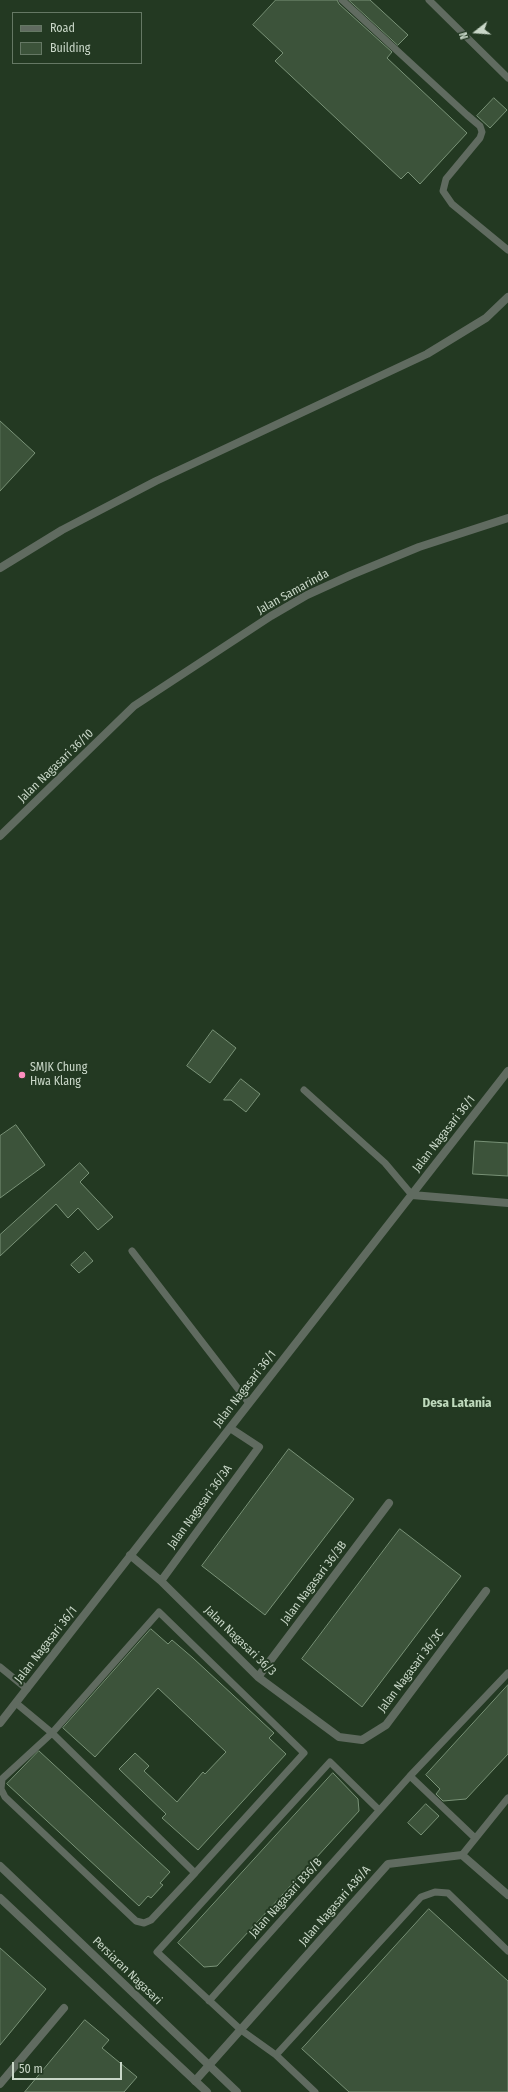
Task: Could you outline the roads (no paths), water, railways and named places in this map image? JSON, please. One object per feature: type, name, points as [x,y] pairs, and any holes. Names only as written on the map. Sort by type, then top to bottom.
[{"type":"street","points":[[0,568],[62,530],[149,484],[427,354],[486,318],[508,297]]},
{"type":"street","name":"Jalan Samarinda","points":[[112,729],[134,706],[271,616],[307,595],[419,547],[508,518]]},
{"type":"street","name":"Jalan Nagasari 36/10","points":[[0,836],[112,729]]},
{"type":"street","name":"Jalan Nagasari 36/1","points":[[0,1723],[507,1073]]},
{"type":"street","points":[[412,1195],[508,1203]]},
{"type":"street","name":"Jalan Nagasari 36/3A","points":[[161,1581],[259,1447],[230,1428]]},
{"type":"street","name":"Jalan Nagasari 36/3B","points":[[258,1677],[389,1503]]},
{"type":"street","name":"Jalan Nagasari 36/3","points":[[130,1555],[161,1581],[258,1677],[339,1737]]},
{"type":"street","name":"Jalan Nagasari 36/3C","points":[[339,1737],[362,1740],[386,1725],[486,1591]]},
{"type":"street","points":[[462,1855],[508,1895]]},
{"type":"street","name":"Jalan Nagasari A36/A","points":[[195,2081],[208,2065],[242,2030],[388,1864],[462,1855]]},
{"type":"street","name":"Persiaran Nagasari","points":[[0,1866],[237,2092]]},
{"type":"street","points":[[0,1898],[207,2092]]},
{"type":"street","points":[[0,2084],[64,2008]]},
{"type":"lane","points":[[342,0],[466,115],[480,126],[482,132],[480,138],[446,179],[443,191],[452,204],[508,250]]},
{"type":"lane","points":[[429,0],[508,78]]},
{"type":"lane","points":[[304,1090],[385,1163],[412,1195]]},
{"type":"lane","points":[[132,1251],[249,1403]]},
{"type":"lane","points":[[159,1612],[304,1753],[195,1873],[151,1920],[144,1923],[136,1921],[5,1797],[1,1789],[2,1779],[52,1733],[159,1612]]},
{"type":"lane","points":[[0,1667],[27,1689]]},
{"type":"lane","name":"Jalan Nagasari B36/B","points":[[209,2001],[379,1810],[508,1673]]},
{"type":"lane","points":[[16,1703],[52,1733],[195,1873]]},
{"type":"lane","points":[[315,2092],[276,2056],[242,2030],[209,2001],[157,1952],[330,1762],[379,1810]]},
{"type":"lane","points":[[410,1776],[475,1838]]},
{"type":"lane","points":[[462,1855],[508,1798]]},
{"type":"lane","points":[[276,2056],[421,1896],[435,1892],[448,1893],[508,1951]]},
{"type":"place","name":"SMJK Chung Hwa Klang","points":[[22,1075]]},
{"type":"district","name":"Desa Latania","points":[[457,1403]]}]
